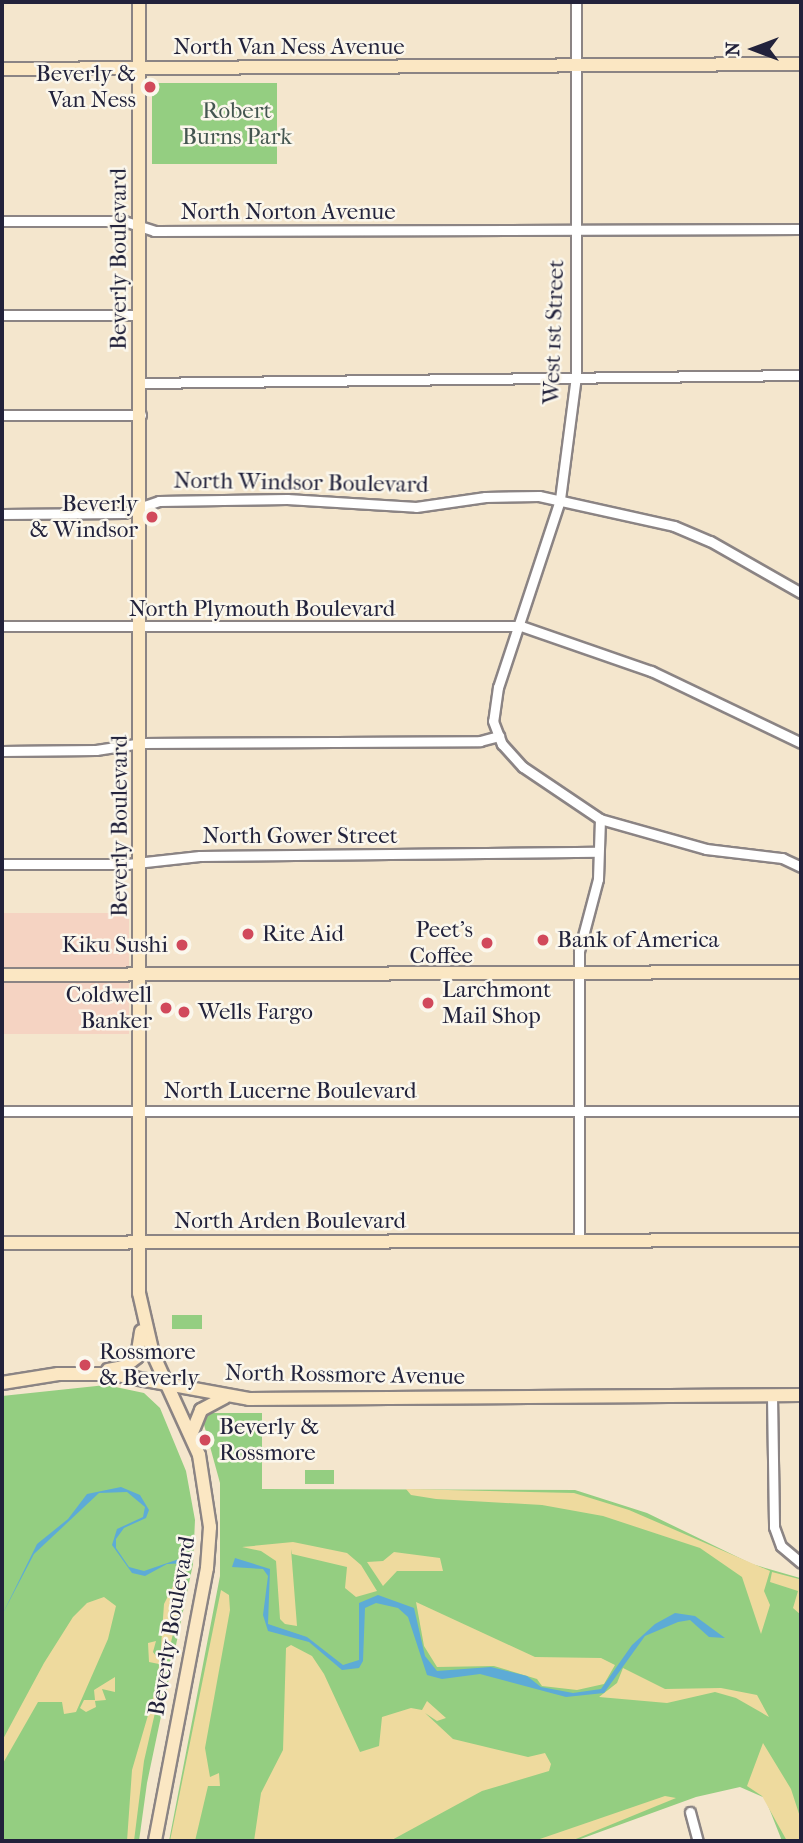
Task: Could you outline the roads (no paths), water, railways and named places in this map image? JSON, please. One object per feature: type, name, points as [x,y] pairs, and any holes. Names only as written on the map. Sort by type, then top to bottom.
[{"type":"main road","name":"Beverly Boulevard","points":[[139,2],[142,629],[139,1293],[148,1341],[191,1435],[206,1486],[209,1553],[155,1841]]},
{"type":"main road","name":"North Van Ness Avenue","points":[[2,69],[801,64]]},
{"type":"main road","points":[[2,975],[801,972]]},
{"type":"main road","name":"North Arden Boulevard","points":[[2,1243],[801,1240]]},
{"type":"main road","points":[[88,1373],[124,1367],[136,1357],[141,1341],[139,1293]]},
{"type":"main road","name":"North Rossmore Avenue","points":[[2,1382],[88,1373],[166,1384],[226,1397],[565,1398],[801,1395]]},
{"type":"main road","points":[[191,1435],[201,1410],[226,1397]]},
{"type":"street","name":"West 1st Street","points":[[499,736],[494,709],[560,500],[576,376],[576,2]]},
{"type":"street","name":"North Norton Avenue","points":[[2,221],[124,221],[154,232],[801,229]]},
{"type":"street","points":[[2,315],[140,315]]},
{"type":"street","points":[[140,383],[801,375]]},
{"type":"street","points":[[2,415],[141,415]]},
{"type":"street","name":"North Windsor Boulevard","points":[[2,514],[124,513],[159,501],[287,499],[382,507],[512,495],[560,500],[674,526],[710,541],[801,593]]},
{"type":"street","name":"North Plymouth Boulevard","points":[[2,626],[142,629],[522,626],[651,671],[801,743]]},
{"type":"street","points":[[2,751],[96,750],[142,743],[482,741],[499,736],[528,772],[600,819],[706,849],[782,858],[801,867]]},
{"type":"street","points":[[579,1241],[578,973],[580,941],[598,879],[600,819]]},
{"type":"street","name":"North Gower Street","points":[[2,864],[141,863],[200,856],[598,852]]},
{"type":"street","name":"North Lucerne Boulevard","points":[[2,1111],[801,1111]]},
{"type":"street","points":[[772,1396],[774,1527],[781,1546],[801,1563]]},
{"type":"street","points":[[690,1812],[698,1841]]},
{"type":"water","points":[[121,1487],[140,1495],[149,1510],[146,1518],[124,1528],[116,1539],[116,1548],[129,1567],[144,1571],[179,1559],[188,1558],[190,1563],[167,1564],[145,1576],[132,1573],[112,1545],[117,1529],[143,1517],[145,1507],[127,1492],[99,1493],[34,1554],[2,1615],[37,1544],[68,1519],[87,1494]]},
{"type":"water","points":[[235,1558],[270,1569],[268,1624],[307,1637],[343,1665],[359,1660],[359,1603],[378,1595],[414,1608],[425,1656],[437,1671],[491,1667],[527,1676],[541,1687],[573,1693],[601,1689],[632,1645],[655,1624],[675,1613],[695,1616],[725,1638],[709,1637],[690,1620],[678,1622],[645,1636],[604,1693],[566,1697],[480,1674],[442,1679],[427,1675],[408,1617],[398,1608],[376,1603],[365,1608],[363,1661],[359,1668],[342,1670],[309,1642],[268,1631],[263,1615],[268,1576],[263,1569],[232,1567]]},
{"type":"place","name":"Beverly & Van Ness","points":[[150,87]]},
{"type":"place","name":"Beverly & Windsor","points":[[152,517]]},
{"type":"place","name":"Rite Aid","points":[[248,934]]},
{"type":"place","name":"Bank of America","points":[[543,940]]},
{"type":"place","name":"Peet's Coffee","points":[[487,943]]},
{"type":"place","name":"Kiku Sushi","points":[[182,945]]},
{"type":"place","name":"Larchmont Mail Shop","points":[[428,1003]]},
{"type":"place","name":"Coldwell Banker","points":[[166,1008]]},
{"type":"place","name":"Wells Fargo","points":[[184,1012]]},
{"type":"place","name":"Rossmore & Beverly","points":[[85,1365]]},
{"type":"place","name":"Beverly & Rossmore","points":[[205,1440]]},
{"type":"park label","name":"Robert Burns Park","points":[[237,124]]}]
